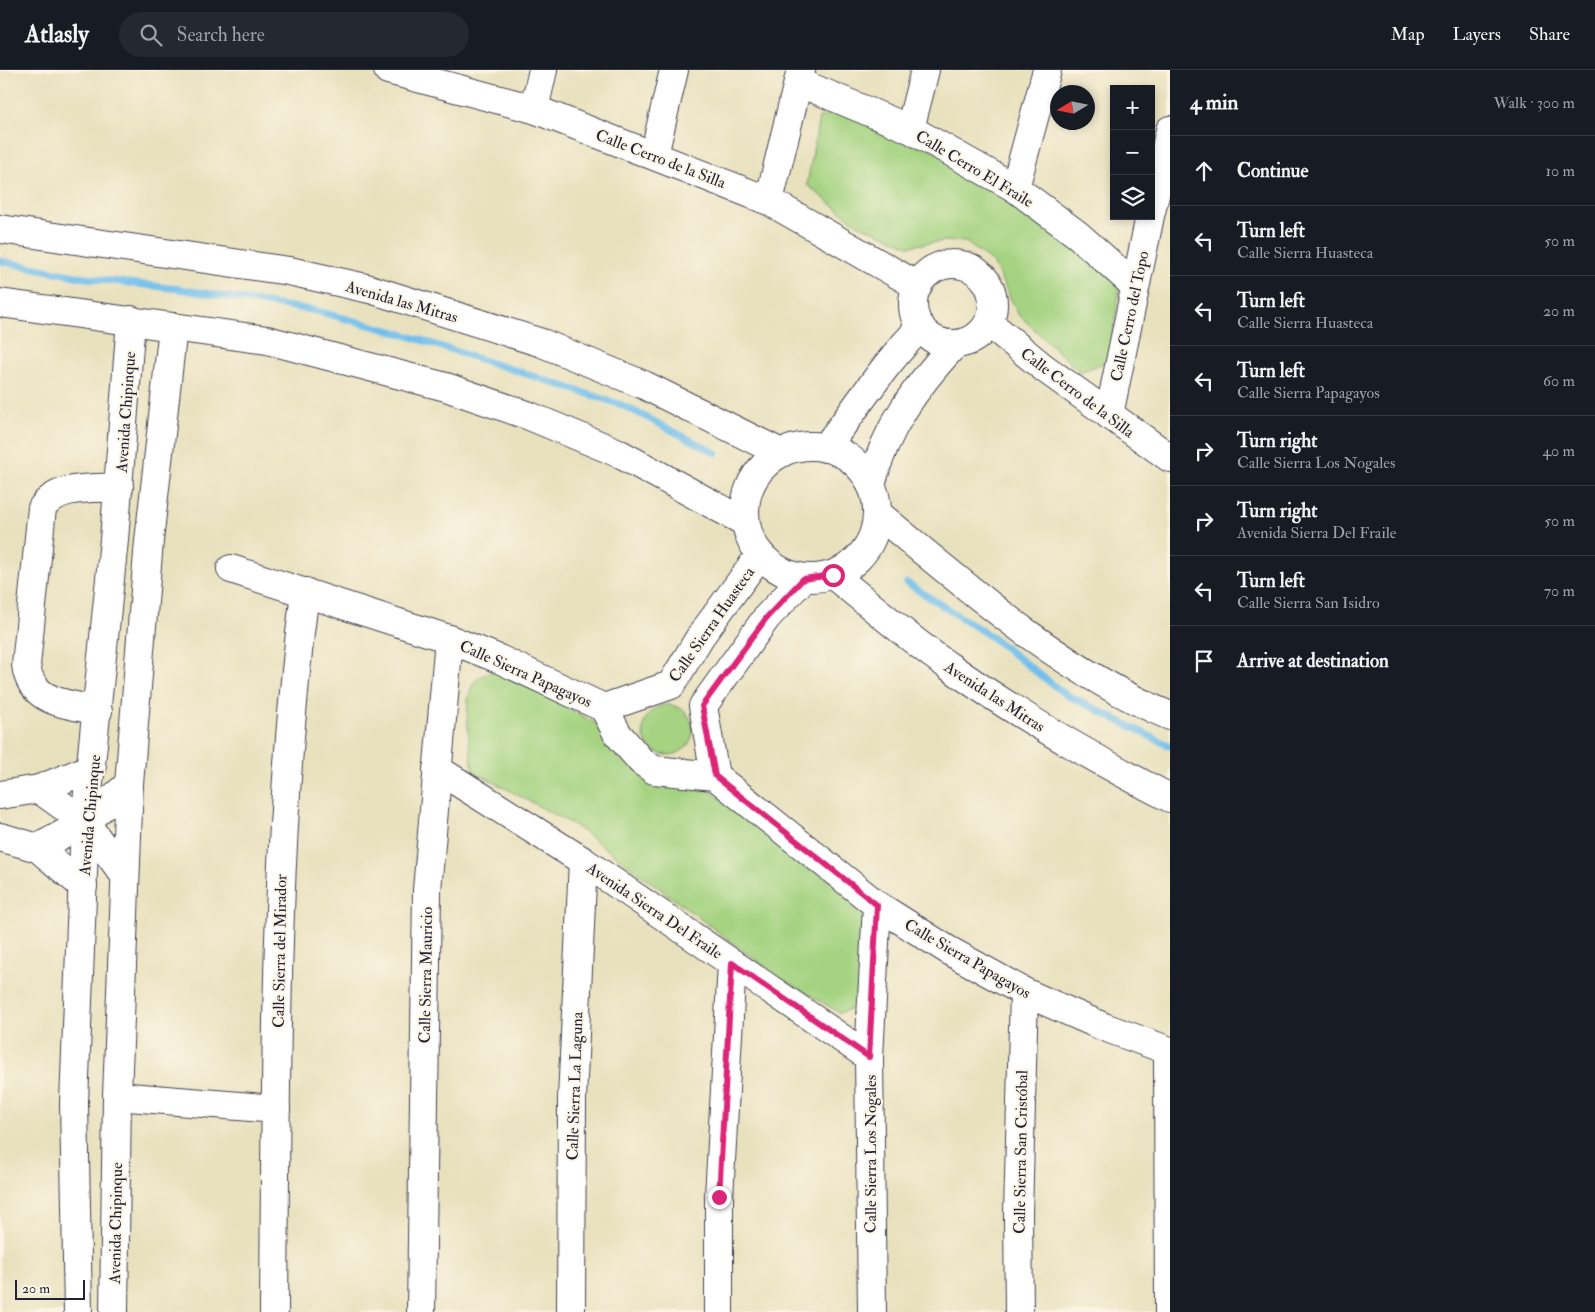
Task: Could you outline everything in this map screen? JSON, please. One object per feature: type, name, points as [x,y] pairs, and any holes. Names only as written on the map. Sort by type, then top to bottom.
[{"type":"street","name":"Calle Cerro de la Silla","points":[[388,70],[425,74],[534,109],[769,201],[918,286]]},
{"type":"street","points":[[534,109],[543,70]]},
{"type":"street","points":[[654,155],[674,70]]},
{"type":"street","points":[[910,129],[925,70]]},
{"type":"street","points":[[1015,188],[1047,70]]},
{"type":"street","points":[[769,201],[799,76]]},
{"type":"street","name":"Calle Cerro El Fraile","points":[[799,76],[910,129],[1015,188],[1078,236],[1134,285]]},
{"type":"street","points":[[1155,195],[1170,130]]},
{"type":"street","name":"Calle Cerro del Topo","points":[[1109,415],[1134,285],[1149,220]]},
{"type":"street","name":"Avenida las Mitras","points":[[0,229],[289,271],[370,289],[542,343],[644,385],[781,453]]},
{"type":"street","points":[[944,265],[966,266],[984,279],[990,289],[993,300],[989,323],[974,338],[955,344],[935,340],[921,327],[914,302],[918,286],[924,277],[944,265]]},
{"type":"street","points":[[0,303],[267,340],[446,387],[527,415],[616,452],[745,522]]},
{"type":"street","name":"Avenida Chipinque","points":[[78,1312],[74,1103],[86,822],[119,486],[131,320]]},
{"type":"street","name":"Calle Cerro de la Silla","points":[[989,323],[1044,368],[1170,458]]},
{"type":"street","name":"Avenida Chipinque","points":[[114,1312],[117,1096],[129,784],[149,541],[172,327]]},
{"type":"street","points":[[825,448],[898,350],[921,327]]},
{"type":"street","points":[[871,485],[886,438],[928,373],[955,344]]},
{"type":"street","points":[[898,350],[928,373]]},
{"type":"street","points":[[854,411],[886,438]]},
{"type":"street","points":[[809,446],[825,448],[844,455],[860,468],[871,485],[877,513],[871,539],[856,561],[833,575],[803,579],[779,571],[760,555],[745,522],[746,501],[752,481],[764,465],[781,453],[809,446]]},
{"type":"street","points":[[98,710],[42,696],[28,676],[27,655],[42,508],[51,496],[65,491],[119,486]]},
{"type":"street","points":[[877,513],[1012,622],[1081,669],[1148,707],[1170,716]]},
{"type":"street","name":"Calle Sierra Huasteca","points":[[604,708],[670,685],[700,637],[760,555]]},
{"type":"street","name":"Calle Sierra Papagayos","points":[[231,569],[448,639],[524,670],[604,708],[617,732],[640,761],[654,770],[715,776],[877,905],[948,950],[1024,992],[1104,1027],[1169,1051]]},
{"type":"street","name":"Avenida las Mitras","points":[[833,575],[949,667],[1040,726],[1115,770],[1170,798]]},
{"type":"street","points":[[702,706],[767,617],[803,579]]},
{"type":"street","name":"Calle Sierra del Mirador","points":[[274,1312],[280,876],[295,670],[305,592]]},
{"type":"street","points":[[732,594],[767,617]]},
{"type":"street","name":"Calle Sierra Mauricio","points":[[421,1312],[426,920],[448,639]]},
{"type":"street","points":[[670,685],[702,706],[715,776]]},
{"type":"street","points":[[83,886],[38,848],[3,837],[6,794],[39,789],[92,768]]},
{"type":"street","name":"Avenida Sierra Del Fraile","points":[[437,769],[583,861],[869,1057]]},
{"type":"street","points":[[38,848],[86,822],[129,784]]},
{"type":"street","points":[[39,789],[86,822],[125,876]]},
{"type":"street","name":"Calle Sierra La Laguna","points":[[571,1312],[572,1099],[583,861]]},
{"type":"street","name":"Calle Sierra Los Nogales","points":[[872,1312],[869,1057],[877,905]]},
{"type":"street","points":[[720,1312],[719,1197],[732,963]]},
{"type":"street","name":"Calle Sierra San Cristóbal","points":[[1019,1312],[1018,1214],[1024,992]]},
{"type":"street","points":[[1169,1051],[1169,1312]]},
{"type":"street","points":[[117,1096],[276,1109]]},
{"type":"green space","points":[[847,107],[980,174],[1120,285],[1109,361],[1080,372],[1018,314],[994,264],[966,242],[944,241],[909,246],[857,224],[807,185],[819,118]]},
{"type":"green space","points":[[495,670],[527,684],[605,729],[684,782],[710,791],[862,904],[866,919],[863,996],[853,1008],[840,1013],[779,977],[574,825],[473,771],[467,710],[468,698],[477,679]]},
{"type":"green space","points":[[663,705],[673,705],[686,712],[693,725],[693,735],[686,748],[673,755],[663,755],[654,751],[647,744],[643,735],[643,725],[647,716],[654,709]]},
{"type":"waterway","points":[[0,261],[86,278],[179,289],[317,311],[399,333],[622,405],[716,453]]},
{"type":"waterway","points":[[907,583],[990,636],[1065,694],[1170,746]]},
{"type":"route","points":[[719,1197],[732,963],[869,1057],[877,905],[715,776],[702,706],[767,617],[803,579],[833,575]]}]
